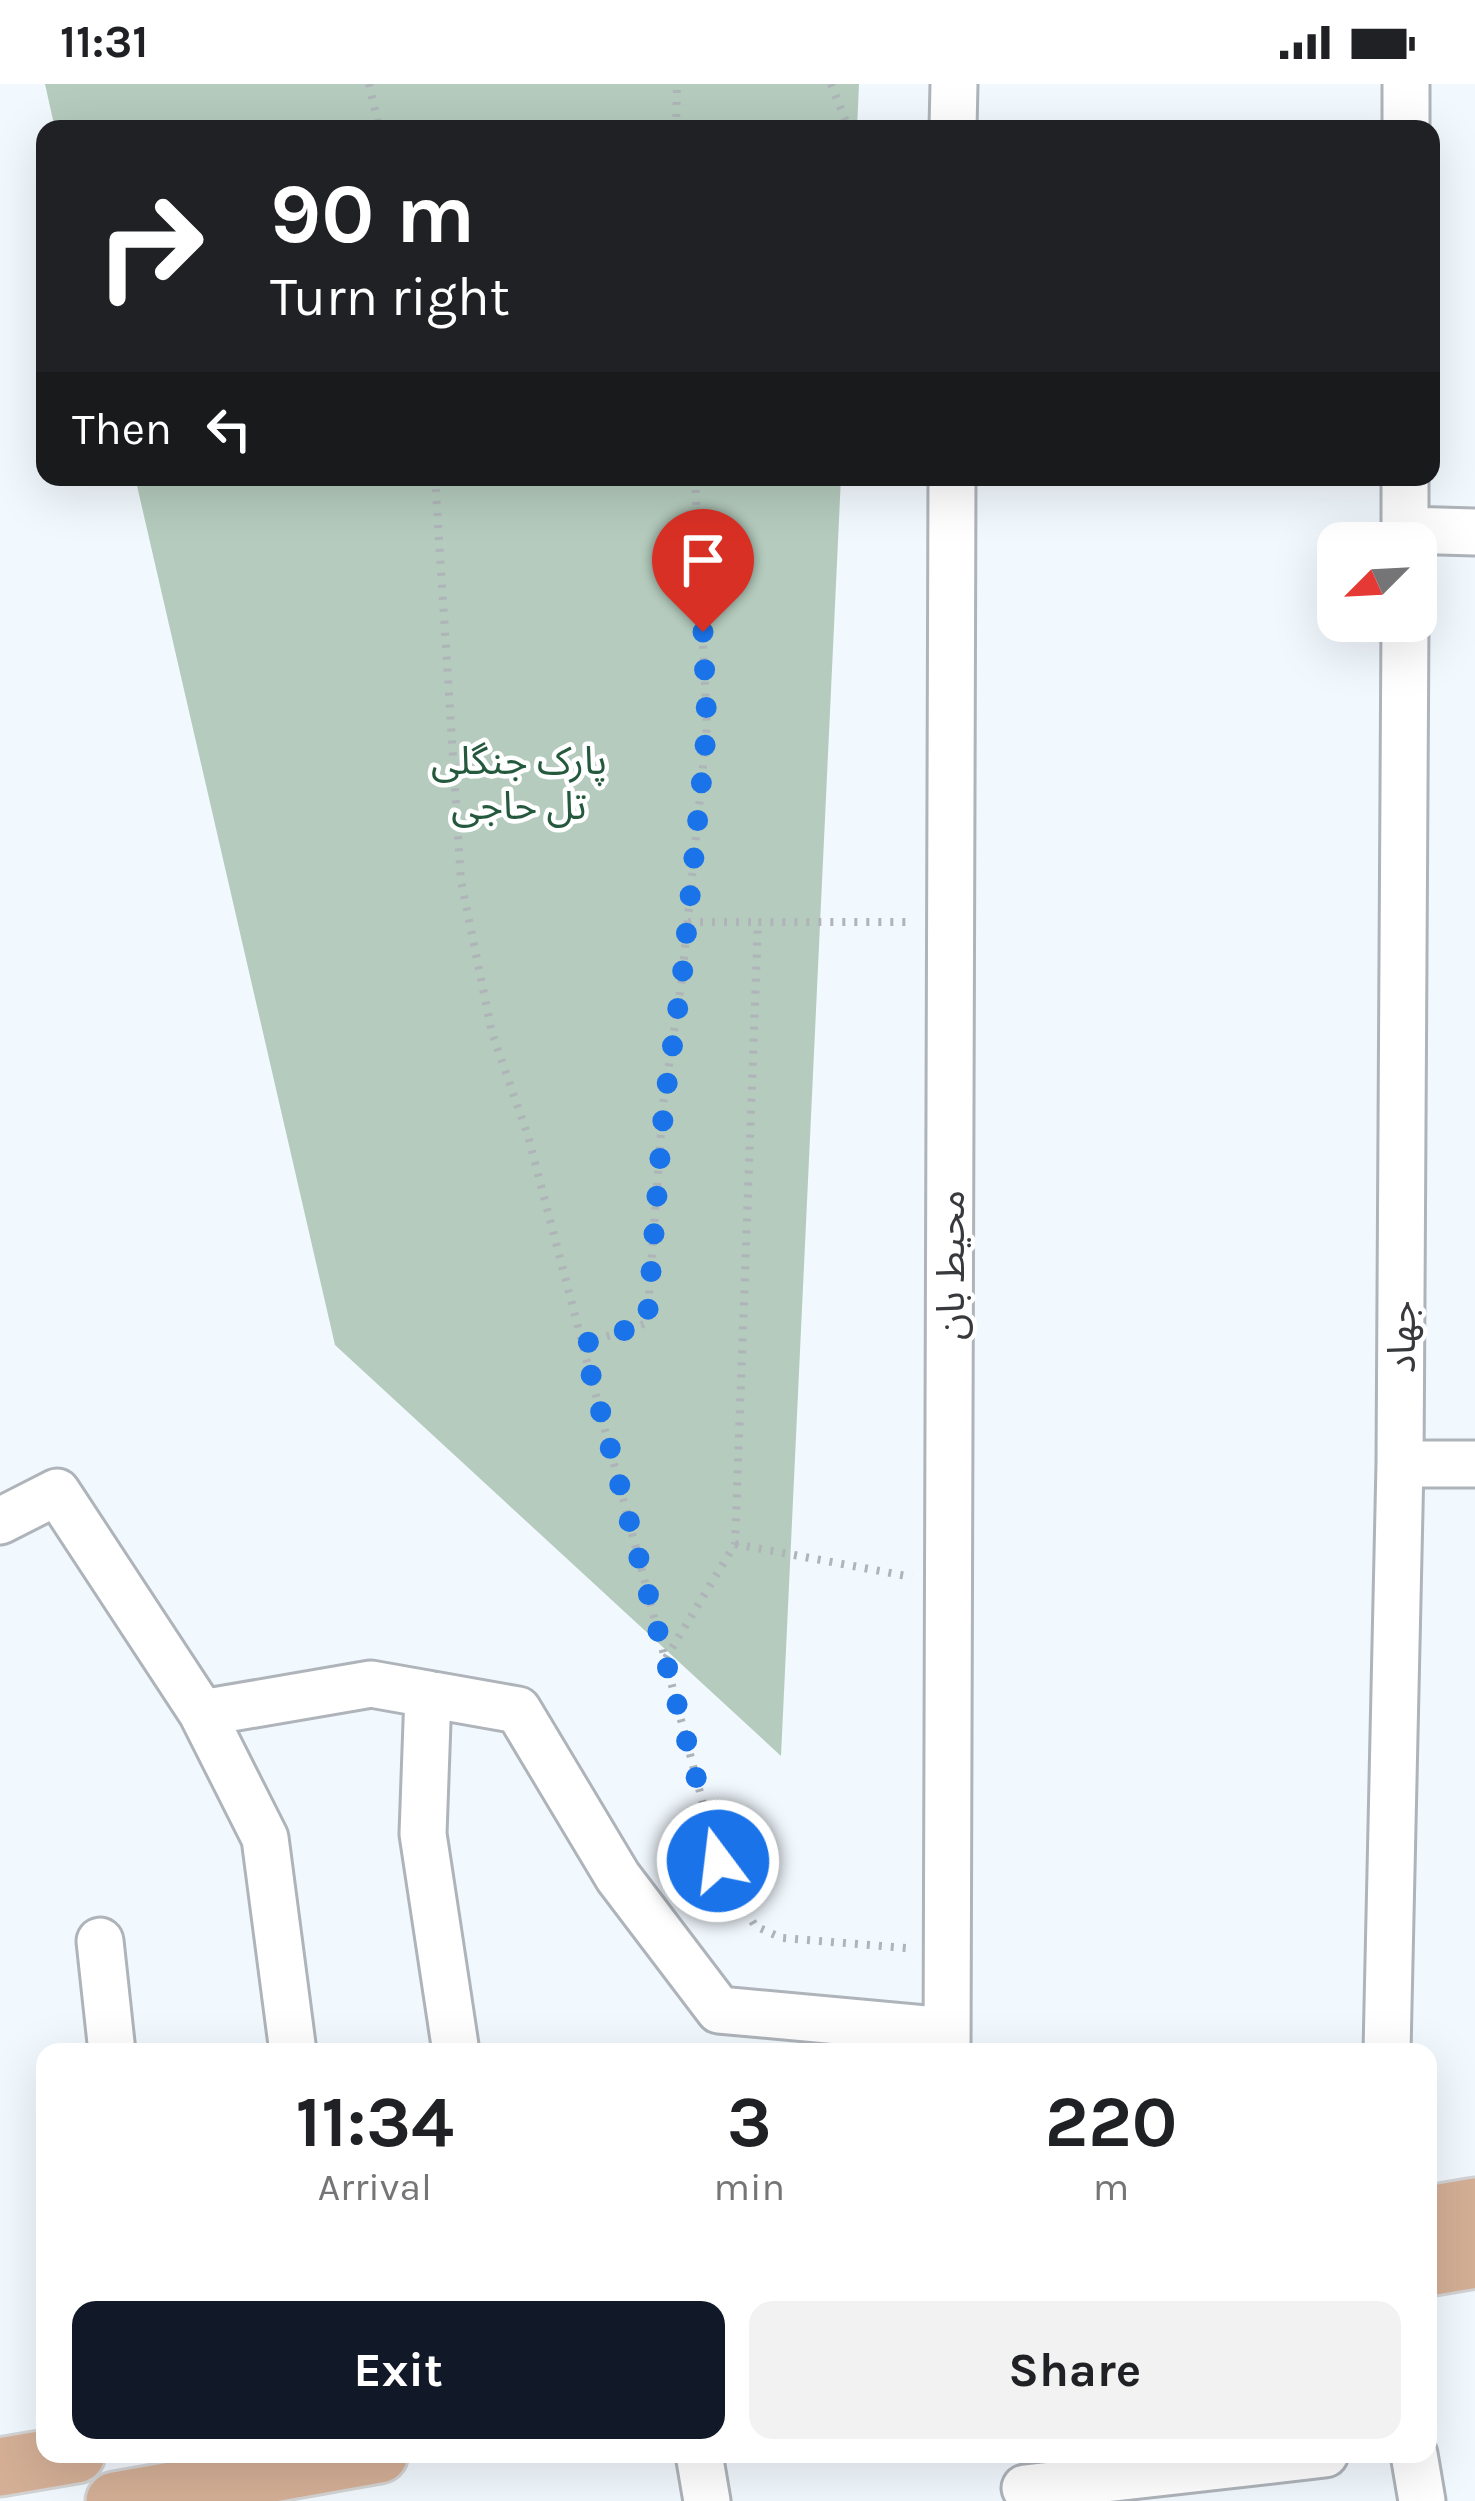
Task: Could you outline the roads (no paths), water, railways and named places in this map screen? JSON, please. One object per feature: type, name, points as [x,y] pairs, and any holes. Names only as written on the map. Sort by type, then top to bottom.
[{"type":"main road","points":[[1437,2214],[1475,2207]]},
{"type":"main road","points":[[1437,2265],[1475,2259]]},
{"type":"main road","points":[[0,2468],[36,2461]]},
{"type":"main road","points":[[115,2501],[328,2463]]},
{"type":"street","points":[[953,120],[954,84]]},
{"type":"street","points":[[1406,84],[1406,120]]},
{"type":"street","name":"محیط بان","points":[[947,2042],[952,486]]},
{"type":"street","points":[[1405,522],[1406,486]]},
{"type":"street","points":[[1437,534],[1475,532]]},
{"type":"street","name":"جهاد","points":[[1387,2043],[1400,1464],[1405,642]]},
{"type":"street","points":[[1400,1464],[1475,1464]]},
{"type":"street","points":[[0,1521],[57,1492],[202,1713],[265,1838],[291,2043]]},
{"type":"street","points":[[202,1713],[371,1684],[518,1710],[618,1877],[719,2010],[947,2042]]},
{"type":"street","points":[[428,1694],[423,1834],[455,2043]]},
{"type":"street","points":[[100,1941],[111,2043]]},
{"type":"street","points":[[701,2463],[707,2501]]},
{"type":"street","points":[[1024,2481],[1224,2463]]},
{"type":"street","points":[[1416,2463],[1422,2501]]},
{"type":"park label","name":"پارک جنگلی تل حاجی","points":[[519,782]]}]
